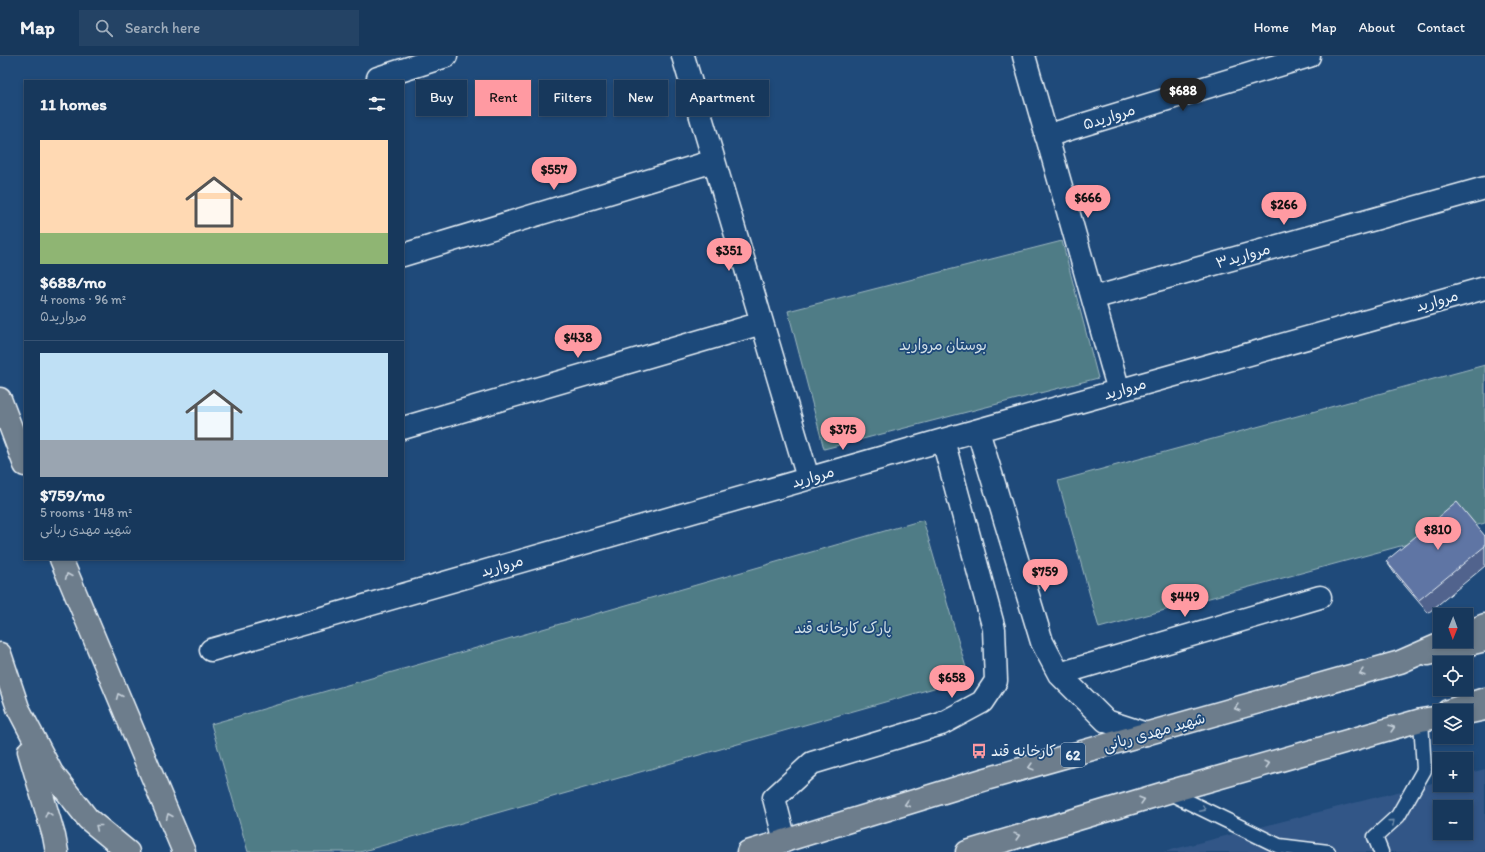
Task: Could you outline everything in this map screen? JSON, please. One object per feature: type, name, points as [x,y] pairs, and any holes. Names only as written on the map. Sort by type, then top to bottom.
[{"type":"main road","points":[[0,399],[24,462]]},
{"type":"main road","points":[[61,560],[184,852]]},
{"type":"main road","points":[[1473,630],[1485,625]]},
{"type":"main road","points":[[1400,662],[1485,640]]},
{"type":"main road","points":[[1400,662],[1433,648]]},
{"type":"main road","points":[[3,662],[54,836],[57,852]]},
{"type":"main road","points":[[3,662],[18,708],[52,773],[88,819],[128,852]]},
{"type":"main road","name":"شهید مهدی ربانی","points":[[748,852],[986,779],[1400,662]]},
{"type":"main road","points":[[1470,704],[1485,699]]},
{"type":"main road","points":[[1473,711],[1485,709]]},
{"type":"main road","points":[[967,852],[1168,792],[1433,717]]},
{"type":"street","points":[[378,78],[446,56]]},
{"type":"street","points":[[684,56],[808,478]]},
{"type":"street","points":[[1024,56],[1119,391]]},
{"type":"street","name":"مروارید۵","points":[[1046,136],[1309,56]]},
{"type":"street","points":[[404,255],[714,161]]},
{"type":"street","name":"مروارید۳","points":[[1092,298],[1485,188]]},
{"type":"street","name":"مروارید","points":[[211,650],[808,478],[1485,288]]},
{"type":"street","points":[[404,428],[762,323]]},
{"type":"street","points":[[978,431],[1042,642],[1059,674],[1106,721],[1146,734]]},
{"type":"street","points":[[785,841],[774,798],[812,763],[941,724],[982,702],[996,681],[994,629],[943,440]]},
{"type":"street","points":[[1059,674],[1320,597]]},
{"type":"lane","points":[[1381,852],[1375,837],[1398,816],[1424,770],[1433,722]]},
{"type":"lane","points":[[1168,792],[1279,846],[1328,852]]},
{"type":"shaded area","points":[[1485,769],[1485,852],[1163,852],[1433,783],[1433,792],[1473,792],[1473,772]]},
{"type":"green space","name":"بوستان مروارید","points":[[1062,241],[1098,378],[824,449],[788,311]]},
{"type":"green space","points":[[1485,365],[1485,523],[1099,628],[1058,481]]},
{"type":"green space","name":"پارک کارخانه قند","points":[[923,520],[969,678],[360,852],[248,852],[211,724]]},
{"type":"building","points":[[1457,502],[1485,536],[1485,546],[1419,600],[1386,561]]},
{"type":"place","name":"کارخانه قند","points":[[979,751]]}]
